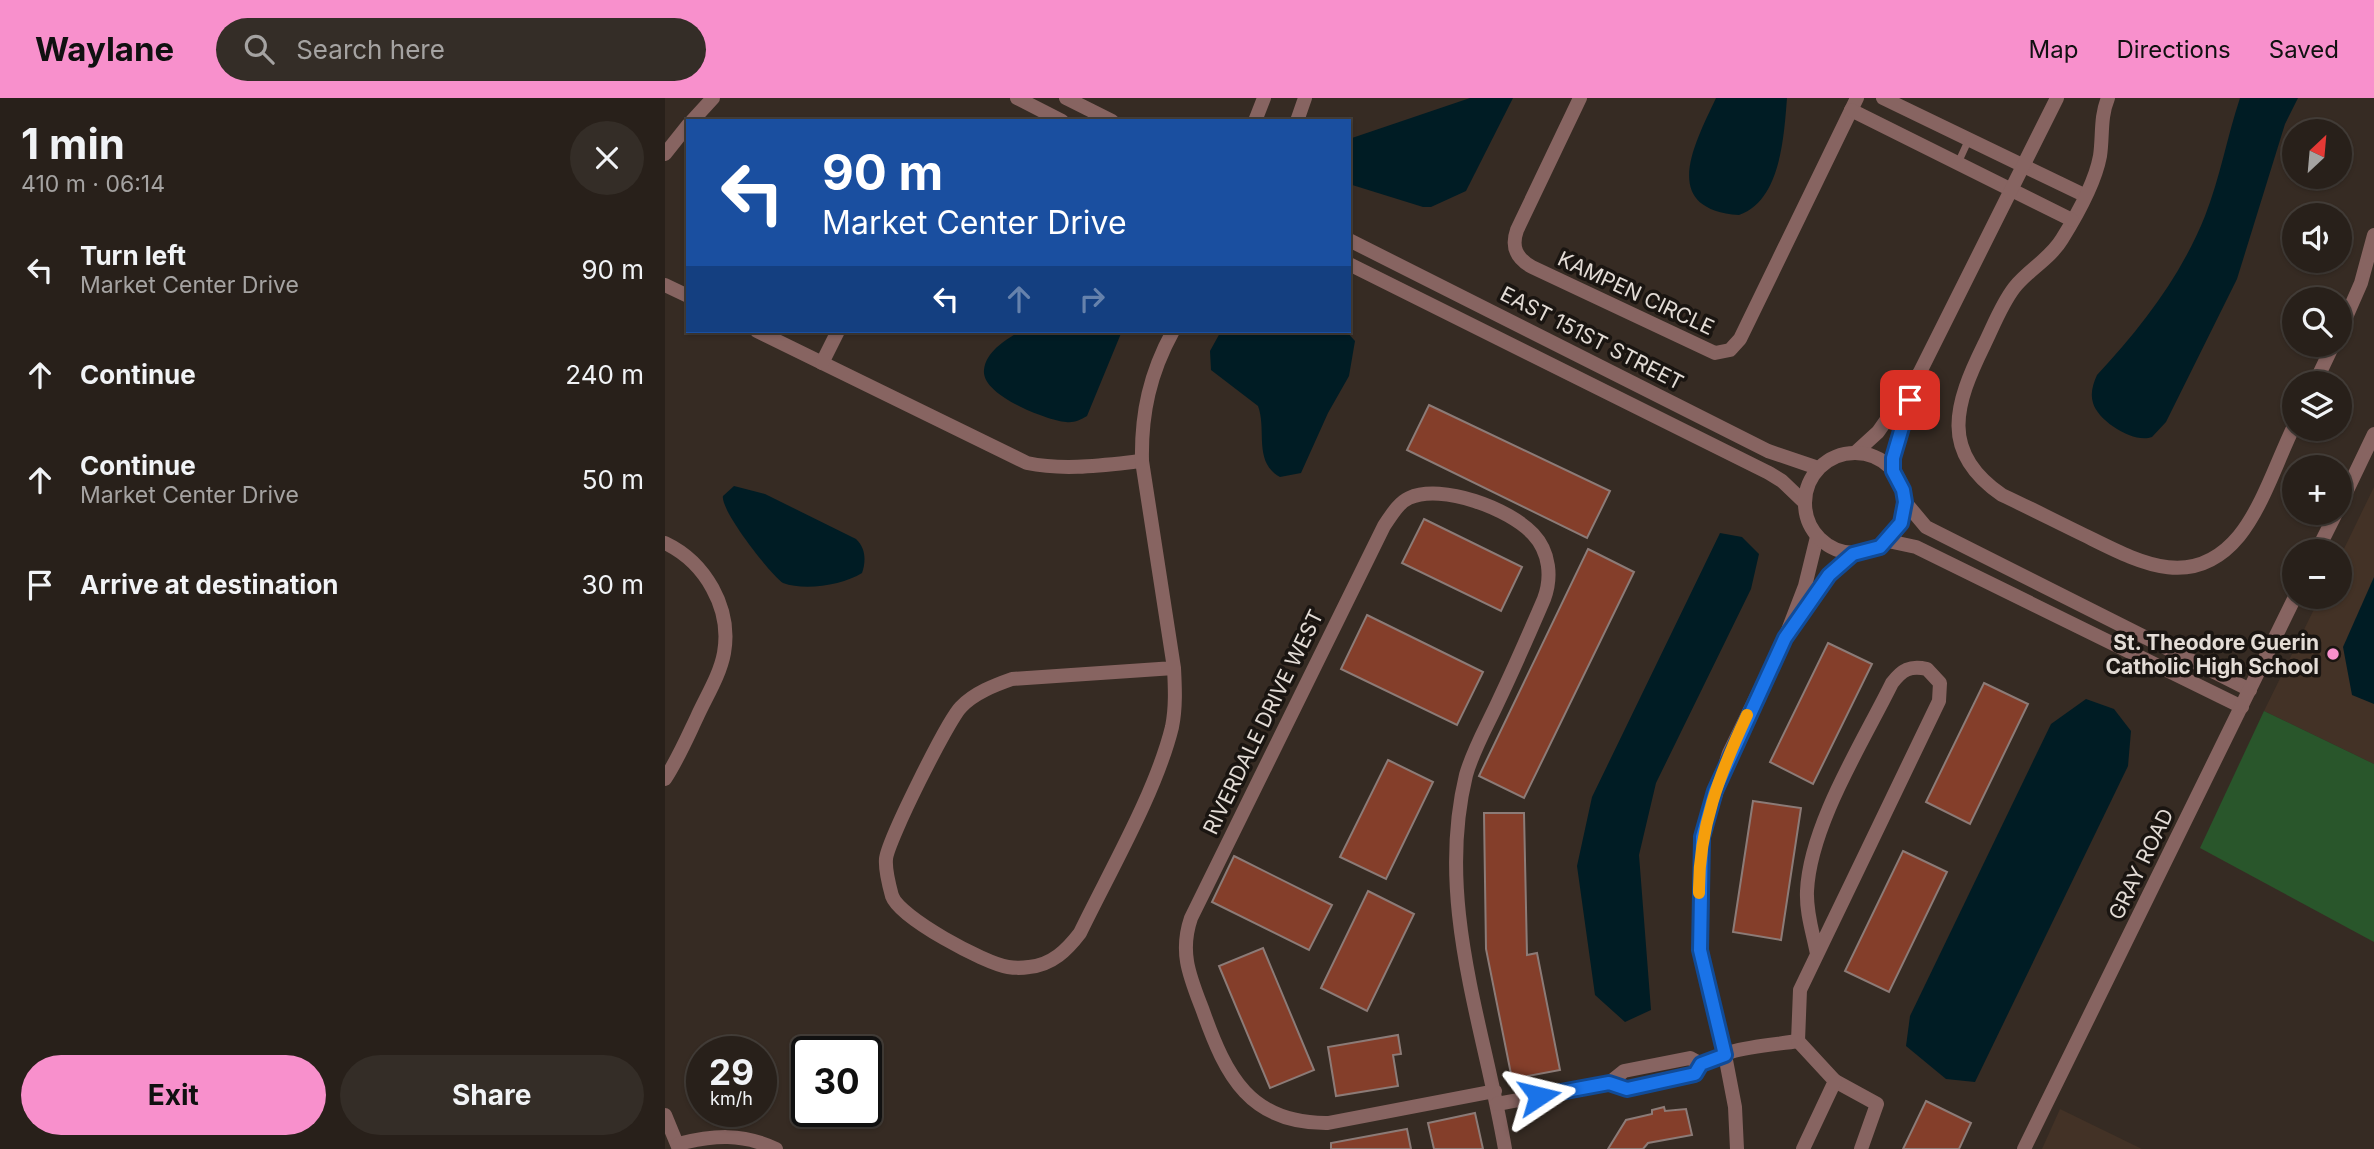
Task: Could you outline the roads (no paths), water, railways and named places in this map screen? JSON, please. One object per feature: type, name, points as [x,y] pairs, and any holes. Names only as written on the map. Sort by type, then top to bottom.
[{"type":"street","points":[[694,119],[712,98]]},
{"type":"street","points":[[1017,98],[1058,119]]},
{"type":"street","points":[[1066,98],[1107,119]]},
{"type":"street","points":[[1256,119],[1264,98]]},
{"type":"street","points":[[1298,119],[1305,98]]},
{"type":"street","name":"KAMPEN CIRCLE","points":[[1580,98],[1517,230],[1514,243],[1516,254],[1532,267],[1716,353],[1730,350],[1740,339],[1854,104],[1958,163],[2072,220]]},
{"type":"street","points":[[1883,98],[2084,195]]},
{"type":"street","points":[[1893,471],[1896,442],[1920,372],[2057,98]]},
{"type":"street","points":[[2108,98],[2102,116],[2099,158],[2072,220],[2053,252],[2023,278],[2008,297],[1962,392],[1957,418],[1963,450],[1972,468],[1987,484],[2069,528],[2148,565],[2169,569],[2201,563],[2230,546],[2248,523],[2287,441]]},
{"type":"street","points":[[665,154],[686,128]]},
{"type":"street","points":[[2352,304],[2361,283],[2374,235]]},
{"type":"street","name":"EAST 151ST STREET","points":[[1351,241],[1768,451],[1818,468]]},
{"type":"street","name":"EAST 151ST STREET","points":[[1351,265],[1769,473],[1804,502]]},
{"type":"street","points":[[665,285],[686,295]]},
{"type":"street","points":[[761,333],[1027,463],[1049,468],[1074,468],[1142,461]]},
{"type":"street","points":[[822,363],[837,333]]},
{"type":"street","points":[[1172,333],[1154,368],[1143,426],[1142,461],[1174,668],[1172,724],[1159,768],[1080,933],[1066,951],[1050,961],[1031,967],[1007,967],[904,913],[893,899],[885,858],[945,730],[961,707],[995,685],[1012,679],[1174,668]]},
{"type":"street","points":[[1855,453],[1876,458],[1893,471],[1903,490],[1905,502],[1901,523],[1888,541],[1871,551],[1853,554],[1833,549],[1817,537],[1805,515],[1806,490],[1818,468],[1829,460],[1855,453],[1878,432],[1920,372]]},
{"type":"street","points":[[2352,480],[2374,434]]},
{"type":"street","name":"RIVERDALE DRIVE WEST","points":[[1496,1097],[1328,1122],[1305,1123],[1285,1118],[1261,1106],[1229,1074],[1189,972],[1184,939],[1191,918],[1384,526],[1395,510],[1408,499],[1452,494],[1483,505],[1522,525],[1534,535],[1549,567],[1549,585],[1544,599],[1470,764],[1458,825],[1455,876],[1458,925],[1496,1097],[1505,1149]]},
{"type":"street","points":[[1905,502],[1926,527],[2250,690]]},
{"type":"street","points":[[1737,1149],[1735,1107],[1700,950],[1702,837],[1730,753],[1785,638],[1805,586],[1817,537]]},
{"type":"street","points":[[1888,541],[1916,547],[2242,708]]},
{"type":"street","points":[[665,543],[687,556],[710,584],[719,599],[726,635],[720,668],[665,779]]},
{"type":"street","points":[[1785,638],[1829,575],[1853,554]]},
{"type":"street","name":"GRAY ROAD","points":[[2024,1149],[2289,609]]},
{"type":"street","points":[[1817,954],[1809,919],[1807,889],[1821,831],[1892,682],[1900,672],[1909,668],[1927,669],[1940,683],[1940,701],[1800,990],[1798,1041],[1835,1081],[1877,1104],[1861,1149]]},
{"type":"street","points":[[1496,1097],[1609,1083],[1624,1071],[1690,1058],[1701,1064],[1725,1055],[1798,1041]]},
{"type":"street","points":[[1803,1149],[1835,1081]]},
{"type":"street","points":[[665,1115],[678,1146],[728,1135],[749,1138],[776,1149]]},
{"type":"lane","points":[[1958,163],[1969,139]]},
{"type":"water","points":[[1470,98],[1513,98],[1466,191],[1431,207],[1423,207],[1351,185],[1351,138]]},
{"type":"water","points":[[1716,98],[1787,98],[1782,148],[1772,182],[1764,196],[1753,207],[1739,215],[1714,210],[1699,201],[1691,188],[1689,172],[1693,154]]},
{"type":"water","points":[[2240,98],[2298,98],[2288,119],[2282,119],[2282,134],[2237,279],[2166,422],[2152,437],[2127,434],[2109,424],[2096,410],[2092,396],[2093,385],[2097,375],[2129,339],[2172,280],[2195,238],[2215,187]]},
{"type":"water","points":[[1017,333],[1121,333],[1087,416],[1072,422],[1057,420],[1016,405],[1003,397],[986,379],[984,370],[989,357]]},
{"type":"water","points":[[1220,333],[1348,333],[1355,341],[1349,376],[1328,413],[1301,473],[1280,477],[1266,463],[1258,406],[1211,370],[1210,351]]},
{"type":"water","points":[[734,486],[765,494],[856,539],[864,555],[862,573],[824,586],[783,583],[757,555],[729,514],[723,496]]},
{"type":"water","points":[[1720,533],[1742,537],[1759,554],[1751,589],[1656,783],[1639,855],[1651,1010],[1625,1022],[1595,995],[1577,866],[1592,797]]},
{"type":"water","points":[[2374,577],[2374,704],[2352,695],[2343,647]]},
{"type":"water","points":[[2086,699],[2114,709],[2131,731],[2128,766],[1975,1082],[1946,1079],[1906,1046],[1910,1016],[2051,724]]},
{"type":"place","name":"St. Theodore Guerin Catholic High School","points":[[2333,654]]}]
